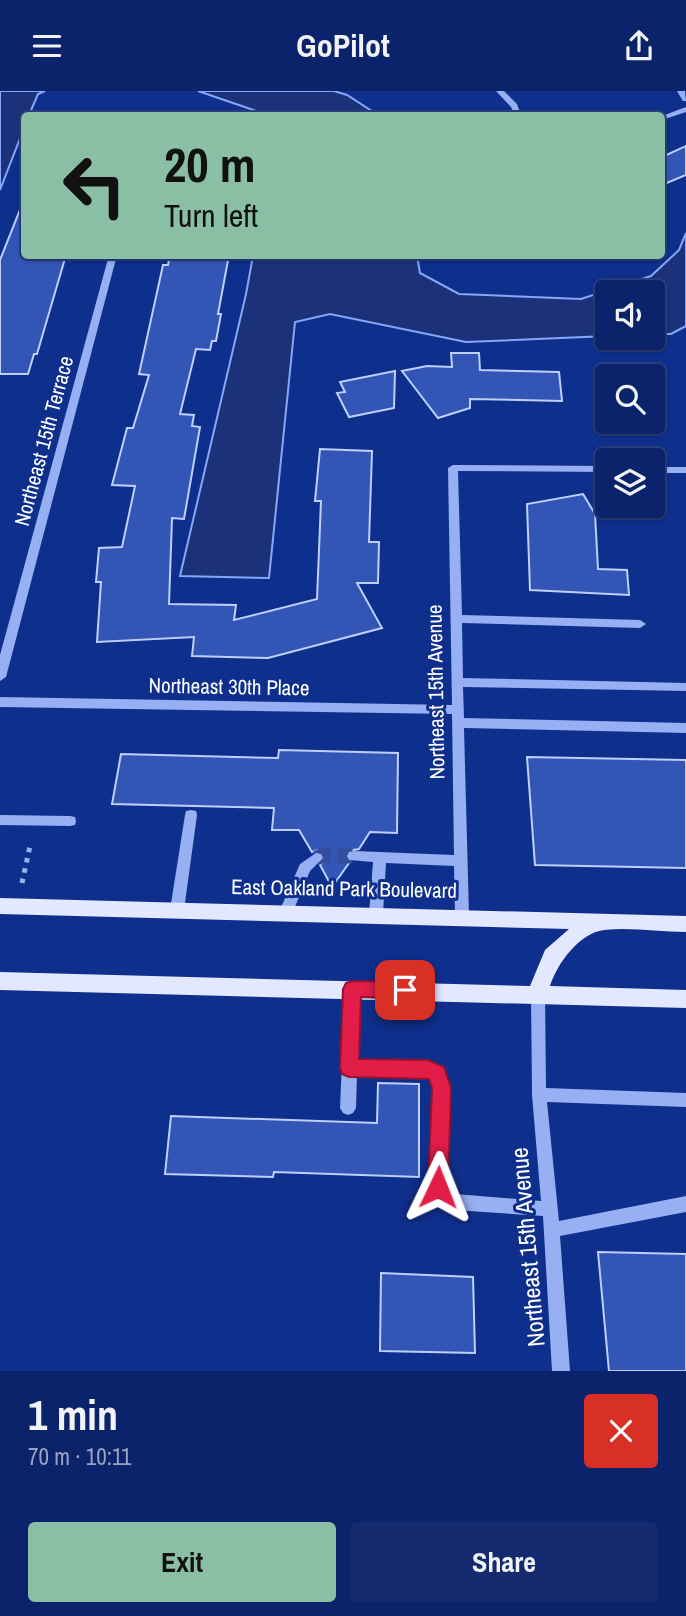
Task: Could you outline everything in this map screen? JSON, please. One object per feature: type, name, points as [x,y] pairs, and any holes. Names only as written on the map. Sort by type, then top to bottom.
[{"type":"main road","name":"East Oakland Park Boulevard","points":[[0,906],[462,916],[686,924]]},
{"type":"main road","points":[[538,994],[546,963],[560,945],[600,921]]},
{"type":"main road","points":[[0,981],[686,999]]},
{"type":"street","points":[[500,91],[517,112]]},
{"type":"street","points":[[681,91],[686,99]]},
{"type":"street","points":[[665,117],[686,109]]},
{"type":"street","name":"Northeast 15th Terrace","points":[[0,677],[112,259]]},
{"type":"street","name":"Northeast 15th Avenue","points":[[462,916],[453,468],[595,470]]},
{"type":"street","points":[[665,470],[686,470]]},
{"type":"street","points":[[456,619],[640,624]]},
{"type":"street","points":[[457,682],[686,687]]},
{"type":"street","name":"Northeast 30th Place","points":[[0,702],[457,710]]},
{"type":"street","points":[[458,723],[686,728]]},
{"type":"street","points":[[177,910],[191,815]]},
{"type":"street","points":[[0,820],[70,821]]},
{"type":"street","points":[[354,856],[461,861]]},
{"type":"street","points":[[376,914],[380,857]]},
{"type":"street","points":[[286,912],[305,868],[316,858]]},
{"type":"street","points":[[348,1108],[352,989]]},
{"type":"street","name":"Northeast 15th Avenue","points":[[538,994],[539,1095],[552,1230],[561,1371]]},
{"type":"street","points":[[349,1068],[428,1069],[437,1074],[441,1088],[438,1187],[441,1196],[454,1202],[548,1209]]},
{"type":"street","points":[[539,1095],[686,1100]]},
{"type":"street","points":[[552,1230],[686,1204]]},
{"type":"path","points":[[21,884],[30,846]]},
{"type":"water","points":[[0,91],[45,91],[38,94],[30,112],[21,112],[21,136],[0,190]]},
{"type":"water","points":[[198,91],[334,91],[347,95],[373,112],[259,112]]},
{"type":"water","points":[[686,233],[686,326],[671,334],[665,334],[665,280],[639,280],[651,276],[679,250]]},
{"type":"water","points":[[252,259],[418,259],[420,273],[459,294],[581,299],[595,294],[595,337],[466,342],[330,314],[295,322],[269,578],[180,576]]},
{"type":"building","points":[[686,146],[686,175],[665,184],[665,156]]},
{"type":"building","points":[[21,207],[21,259],[65,259],[37,354],[34,354],[28,374],[0,374],[0,260]]},
{"type":"building","points":[[169,259],[228,259],[216,341],[212,341],[210,350],[196,349],[180,414],[194,415],[192,426],[200,427],[184,519],[172,518],[169,604],[236,605],[234,620],[317,599],[321,501],[315,501],[320,449],[372,451],[369,542],[379,542],[378,583],[357,583],[382,628],[268,658],[192,656],[194,637],[97,642],[101,582],[96,582],[99,548],[122,547],[135,486],[112,485],[127,428],[133,428],[149,375],[139,374],[163,265],[168,265]]},
{"type":"building","points":[[451,353],[479,353],[480,370],[559,372],[562,401],[470,399],[470,408],[438,418],[402,371],[427,366],[452,367]]},
{"type":"building","points":[[395,371],[394,408],[349,417],[337,393],[345,392],[340,382]]},
{"type":"building","points":[[583,494],[595,514],[598,569],[627,570],[629,595],[530,590],[527,504]]},
{"type":"building","points":[[279,750],[398,753],[397,833],[370,832],[359,849],[347,851],[345,857],[349,863],[332,887],[320,865],[326,858],[317,850],[312,852],[299,830],[272,830],[274,808],[112,804],[121,754],[278,758]]},
{"type":"building","points":[[527,757],[686,760],[686,868],[535,865]]},
{"type":"building","points":[[378,1083],[419,1084],[419,1177],[274,1172],[273,1177],[165,1174],[171,1116],[377,1123]]},
{"type":"building","points":[[598,1252],[686,1254],[686,1371],[609,1371]]},
{"type":"building","points":[[381,1273],[473,1277],[475,1353],[380,1351]]},
{"type":"tunnel","points":[[316,858],[324,855],[354,856]]},
{"type":"route","points":[[405,990],[352,989],[349,1068],[428,1069],[437,1074],[441,1088],[438,1187]]}]
